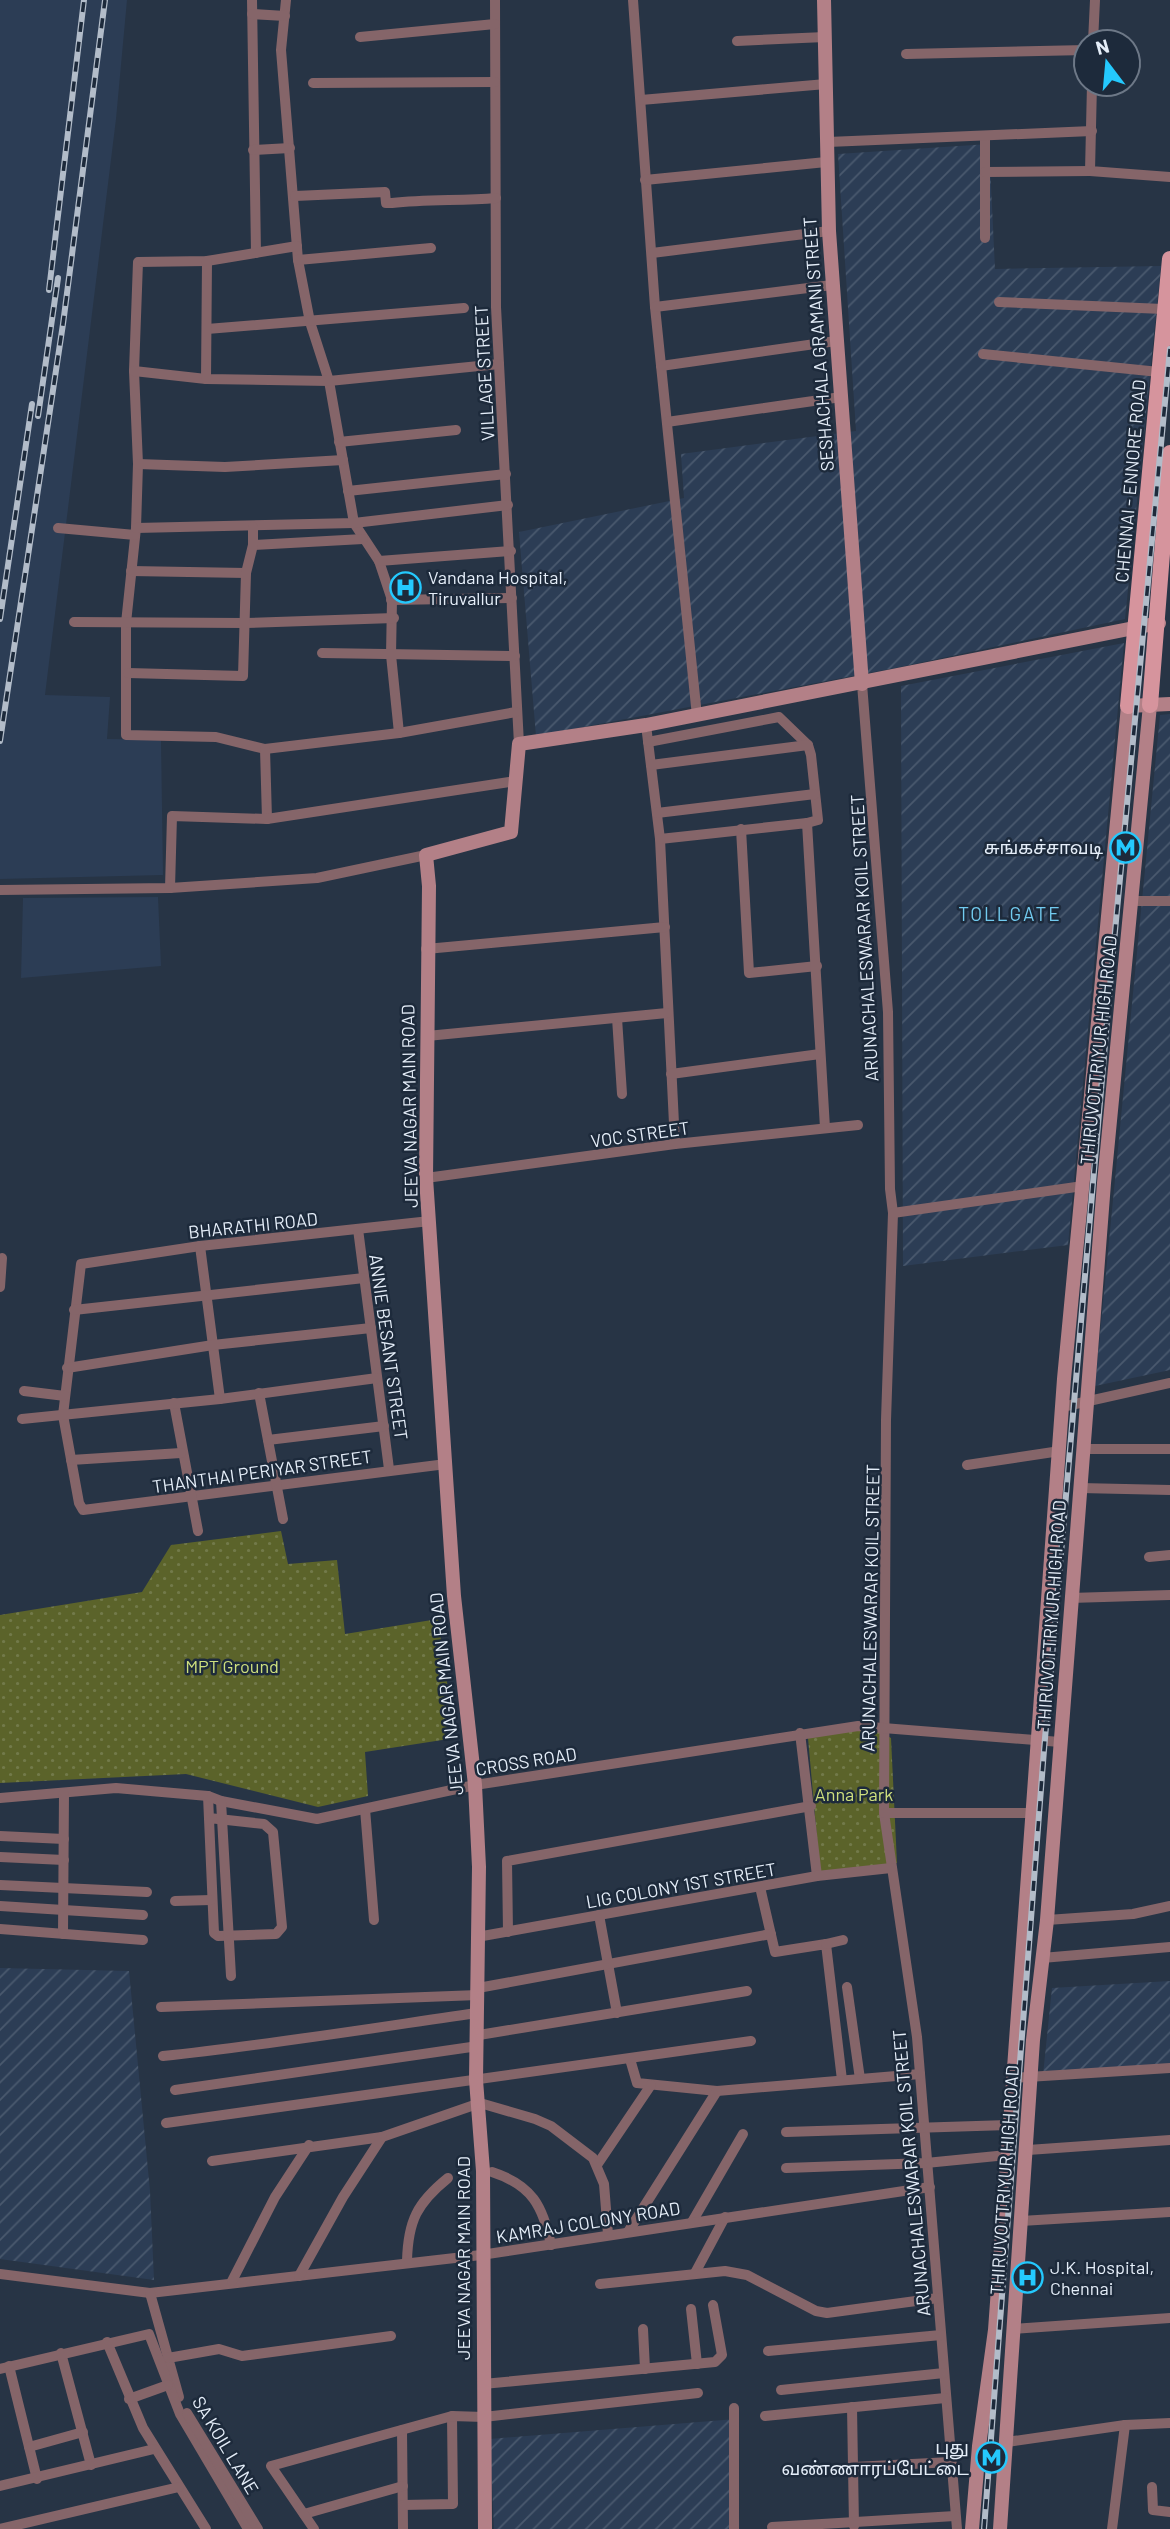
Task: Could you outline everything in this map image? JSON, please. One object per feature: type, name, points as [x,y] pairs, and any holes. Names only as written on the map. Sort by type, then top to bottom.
[{"type":"main road","name":"SESHACHALA GRAMANI STREET","points":[[824,0],[829,231],[862,684]]},
{"type":"main road","name":"CHENNAI - ENNORE ROAD","points":[[1128,706],[1163,309],[1170,259]]},
{"type":"main road","points":[[1150,705],[1159,623],[1170,453]]},
{"type":"main road","points":[[426,855],[511,832],[519,744],[696,716],[1159,623]]},
{"type":"main road","points":[[1128,706],[1170,704]]},
{"type":"main road","name":"THIRUVOTTRIYUR HIGH ROAD","points":[[1000,2529],[1031,2078],[1047,1920],[1086,1403],[1150,705]]},
{"type":"main road","name":"THIRUVOTTRIYUR HIGH ROAD","points":[[972,2529],[979,2446],[995,2330],[1062,1407],[1128,706]]},
{"type":"main road","name":"JEEVA NAGAR MAIN ROAD","points":[[426,855],[429,886],[426,949],[426,1178],[454,1596],[475,1785],[479,1867],[476,2080],[480,2103],[485,2529]]},
{"type":"street","points":[[252,0],[256,253]]},
{"type":"street","points":[[286,0],[281,50],[295,196],[298,260],[310,322],[328,381],[354,523],[379,561],[391,600],[394,618],[391,655],[399,733]]},
{"type":"street","name":"VILLAGE STREET","points":[[495,0],[499,364],[511,551],[519,744]]},
{"type":"street","points":[[633,0],[655,307],[696,716]]},
{"type":"street","points":[[1094,28],[1095,0]]},
{"type":"street","points":[[252,15],[285,16]]},
{"type":"street","points":[[360,37],[495,24]]},
{"type":"street","points":[[737,41],[825,37]]},
{"type":"street","points":[[906,54],[1072,50]]},
{"type":"street","points":[[313,83],[495,82]]},
{"type":"street","points":[[641,100],[826,84]]},
{"type":"street","points":[[1090,171],[1092,98]]},
{"type":"street","points":[[828,142],[1092,131]]},
{"type":"street","points":[[985,136],[985,238]]},
{"type":"street","points":[[253,150],[290,149]]},
{"type":"street","points":[[645,180],[826,162]]},
{"type":"street","points":[[985,172],[1090,171],[1170,177]]},
{"type":"street","points":[[295,196],[385,192],[386,203],[496,198]]},
{"type":"street","points":[[652,253],[829,231]]},
{"type":"street","points":[[297,246],[207,261],[138,262],[134,371],[138,464],[136,531],[126,623],[126,735],[216,737],[265,749],[399,733],[516,712]]},
{"type":"street","points":[[298,260],[431,248]]},
{"type":"street","points":[[206,379],[207,261]]},
{"type":"street","points":[[655,307],[832,285]]},
{"type":"street","points":[[999,302],[1163,309]]},
{"type":"street","points":[[207,329],[464,308]]},
{"type":"street","points":[[661,366],[836,341]]},
{"type":"street","points":[[983,354],[1159,372]]},
{"type":"street","points":[[134,371],[206,379],[328,381],[499,364]]},
{"type":"street","points":[[667,422],[841,397]]},
{"type":"street","points":[[340,442],[456,430]]},
{"type":"street","points":[[138,464],[225,467],[343,460]]},
{"type":"street","points":[[348,491],[506,474]]},
{"type":"street","points":[[58,528],[136,531],[354,523],[508,505]]},
{"type":"street","points":[[128,673],[243,676],[246,573],[253,545],[253,527]]},
{"type":"street","points":[[253,545],[363,538]]},
{"type":"street","points":[[379,561],[511,551]]},
{"type":"street","points":[[131,571],[246,573]]},
{"type":"street","points":[[391,600],[512,598]]},
{"type":"street","points":[[74,622],[245,623],[394,618]]},
{"type":"street","points":[[322,653],[514,656]]},
{"type":"street","name":"ARUNACHALESWARAR KOIL STREET","points":[[862,684],[888,1012],[890,1189],[893,1213],[886,1420],[884,1814],[920,2074],[957,2529]]},
{"type":"street","points":[[649,742],[779,717],[808,745],[818,820],[660,838]]},
{"type":"street","points":[[646,725],[660,838],[675,1144]]},
{"type":"street","points":[[651,765],[808,745]]},
{"type":"street","points":[[265,749],[267,819]]},
{"type":"street","points":[[170,888],[172,816],[267,819],[516,780]]},
{"type":"street","points":[[657,813],[815,794]]},
{"type":"street","points":[[807,823],[825,1128]]},
{"type":"street","points":[[741,829],[749,973],[817,966]]},
{"type":"street","points":[[0,890],[170,888],[317,878],[426,855]]},
{"type":"street","points":[[1132,901],[1170,901]]},
{"type":"street","points":[[426,949],[665,927]]},
{"type":"street","points":[[427,1036],[667,1013]]},
{"type":"street","points":[[617,1018],[622,1094]]},
{"type":"street","points":[[671,1073],[820,1054]]},
{"type":"street","name":"VOC STREET","points":[[426,1178],[675,1144],[858,1125]]},
{"type":"street","points":[[893,1213],[1083,1186]]},
{"type":"street","name":"BHARATHI ROAD","points":[[74,1310],[81,1265],[200,1246],[430,1221]]},
{"type":"street","name":"ANNIE BESANT STREET","points":[[358,1229],[390,1469]]},
{"type":"street","points":[[200,1246],[220,1399]]},
{"type":"street","points":[[0,1287],[2,1258]]},
{"type":"street","points":[[181,1453],[71,1460],[63,1415],[74,1310],[364,1278]]},
{"type":"street","points":[[67,1368],[213,1345],[371,1328]]},
{"type":"street","points":[[22,1419],[220,1399],[377,1378]]},
{"type":"street","points":[[1062,1407],[1170,1383]]},
{"type":"street","points":[[24,1391],[65,1396]]},
{"type":"street","points":[[259,1394],[283,1519]]},
{"type":"street","points":[[174,1404],[189,1496],[198,1531]]},
{"type":"street","points":[[268,1440],[384,1426]]},
{"type":"street","points":[[1084,1449],[1170,1449]]},
{"type":"street","points":[[967,1465],[1059,1451]]},
{"type":"street","name":"THANTHAI PERIYAR STREET","points":[[71,1460],[83,1510],[276,1488],[390,1469],[446,1464]]},
{"type":"street","points":[[1080,1488],[1170,1490]]},
{"type":"street","points":[[1149,1557],[1170,1555]]},
{"type":"street","points":[[1070,1598],[1170,1595]]},
{"type":"street","points":[[867,1725],[884,1709]]},
{"type":"street","name":"CROSS ROAD","points":[[0,1798],[116,1788],[208,1796],[221,1801],[317,1819],[475,1785],[800,1733],[867,1725],[885,1729],[1060,1742]]},
{"type":"street","points":[[800,1733],[811,1806],[817,1877]]},
{"type":"street","points":[[62,1934],[64,1793]]},
{"type":"street","points":[[208,1796],[214,1933],[276,1934],[282,1927],[273,1832],[264,1824],[209,1818]]},
{"type":"street","points":[[221,1801],[231,1976]]},
{"type":"street","points":[[508,1932],[507,1861],[811,1806]]},
{"type":"street","points":[[365,1809],[374,1920]]},
{"type":"street","points":[[884,1814],[1031,1813]]},
{"type":"street","points":[[0,1836],[64,1839]]},
{"type":"street","points":[[0,1857],[64,1860]]},
{"type":"street","name":"LIG COLONY 1ST STREET","points":[[477,1937],[817,1877],[891,1868]]},
{"type":"street","points":[[0,1885],[147,1892]]},
{"type":"street","points":[[760,1887],[775,1952],[843,1940]]},
{"type":"street","points":[[175,1900],[211,1900]]},
{"type":"street","points":[[0,1906],[143,1915]]},
{"type":"street","points":[[1047,1920],[1133,1914],[1170,1906]]},
{"type":"street","points":[[599,1915],[617,2012]]},
{"type":"street","points":[[0,1929],[143,1940]]},
{"type":"street","points":[[161,2007],[478,1991],[772,1934]]},
{"type":"street","points":[[826,1944],[842,2080]]},
{"type":"street","points":[[1042,1958],[1170,1947]]},
{"type":"street","points":[[847,1987],[860,2079]]},
{"type":"street","points":[[175,2090],[478,2041],[617,2012],[747,1991]]},
{"type":"street","points":[[163,2056],[276,2045],[326,2034],[477,2013]]},
{"type":"street","points":[[166,2123],[751,2041]]},
{"type":"street","points":[[630,2059],[637,2083],[717,2091],[920,2074]]},
{"type":"street","points":[[1012,2078],[1170,2068]]},
{"type":"street","points":[[597,2165],[651,2085]]},
{"type":"street","points":[[628,2232],[717,2091]]},
{"type":"street","points":[[212,2161],[382,2137],[480,2103],[551,2126],[593,2158],[604,2184],[607,2234]]},
{"type":"street","points":[[786,2132],[1008,2125]]},
{"type":"street","points":[[692,2222],[743,2134]]},
{"type":"street","points":[[299,2276],[343,2197],[382,2137]]},
{"type":"street","points":[[1028,2150],[1170,2140]]},
{"type":"street","points":[[232,2281],[275,2197],[309,2146]]},
{"type":"street","points":[[786,2168],[926,2163],[1007,2155]]},
{"type":"street","points":[[492,2172],[530,2191],[545,2218],[551,2245]]},
{"type":"street","points":[[407,2262],[412,2221],[425,2197],[448,2178]]},
{"type":"street","name":"KAMRAJ COLONY ROAD","points":[[0,2274],[150,2293],[232,2281],[481,2255],[930,2187]]},
{"type":"street","points":[[1021,2221],[1170,2212]]},
{"type":"street","points":[[695,2273],[725,2217]]},
{"type":"street","points":[[600,2284],[725,2271],[747,2275],[816,2311],[827,2313],[938,2298]]},
{"type":"street","name":"SA KOIL LANE","points":[[150,2293],[181,2403],[258,2529]]},
{"type":"street","points":[[483,2384],[715,2362],[722,2355],[713,2305]]},
{"type":"street","points":[[691,2309],[697,2364]]},
{"type":"street","points":[[1012,2329],[1170,2318]]},
{"type":"street","points":[[643,2329],[645,2369]]},
{"type":"street","points":[[37,2479],[5,2367],[149,2334],[180,2414],[248,2529]]},
{"type":"street","points":[[768,2351],[940,2335]]},
{"type":"street","points":[[168,2358],[219,2349],[242,2356],[391,2336]]},
{"type":"street","points":[[107,2342],[129,2399],[154,2449],[206,2529]]},
{"type":"street","points":[[61,2353],[92,2465]]},
{"type":"street","points":[[780,2390],[944,2373]]},
{"type":"street","points":[[129,2399],[168,2385]]},
{"type":"street","points":[[314,2529],[271,2466],[452,2416],[484,2417],[698,2393]]},
{"type":"street","points":[[765,2416],[945,2398]]},
{"type":"street","points":[[852,2407],[854,2526]]},
{"type":"street","points":[[734,2408],[734,2529]]},
{"type":"street","points":[[403,2505],[453,2504],[452,2416]]},
{"type":"street","points":[[1007,2442],[1125,2425],[1170,2423]]},
{"type":"street","points":[[1112,2529],[1125,2425]]},
{"type":"street","points":[[402,2430],[403,2529]]},
{"type":"street","points":[[29,2447],[83,2432]]},
{"type":"street","points":[[0,2486],[154,2449]]},
{"type":"street","points":[[854,2467],[951,2462]]},
{"type":"street","points":[[304,2514],[402,2486]]},
{"type":"street","points":[[0,2529],[179,2487]]},
{"type":"street","points":[[1152,2487],[1153,2510],[1170,2512]]},
{"type":"street","points":[[772,2527],[854,2526],[954,2516]]},
{"type":"shaded area","points":[[0,0],[127,0],[116,119],[45,695],[110,697],[107,739],[161,740],[163,875],[0,879]]},
{"type":"shaded area","points":[[989,144],[995,269],[1161,266],[1125,619],[900,667],[536,736],[519,532],[684,498],[681,454],[856,431],[838,154]]},
{"type":"shaded area","points":[[1124,643],[1068,1245],[903,1266],[901,686]]},
{"type":"shaded area","points":[[1170,714],[1170,1370],[1095,1386],[1160,715]]},
{"type":"shaded area","points":[[158,897],[161,966],[21,978],[23,898]]},
{"type":"shaded area","points":[[0,1968],[129,1971],[150,2191],[154,2280],[0,2259]]},
{"type":"shaded area","points":[[1170,1981],[1170,2064],[1043,2075],[1052,1988]]},
{"type":"shaded area","points":[[736,2419],[735,2529],[494,2529],[490,2439]]},
{"type":"green space","name":"MPT Ground","points":[[281,1531],[288,1564],[337,1560],[345,1634],[438,1619],[455,1738],[365,1752],[368,1796],[318,1807],[186,1774],[0,1783],[0,1615],[142,1592],[171,1545]]},
{"type":"green space","name":"Anna Park","points":[[872,1727],[891,1738],[897,1863],[820,1872],[808,1738]]},
{"type":"railway","points":[[49,290],[84,0]]},
{"type":"railway","points":[[0,741],[63,324],[105,0]]},
{"type":"railway","points":[[38,416],[58,278]]},
{"type":"railway","points":[[984,2529],[1044,1750],[1112,963],[1170,349]]},
{"type":"railway","points":[[0,619],[32,404]]},
{"type":"place","name":"Vandana Hospital, Tiruvallur","points":[[405,587]]},
{"type":"place","name":"சுங்கச்சாவடி","points":[[1126,847]]},
{"type":"place","name":"J.K. Hospital, Chennai","points":[[1027,2277]]},
{"type":"place","name":"புது வண்ணாரப்பேட்டை","points":[[992,2457]]},
{"type":"district","name":"TOLLGATE","points":[[1010,913]]}]
